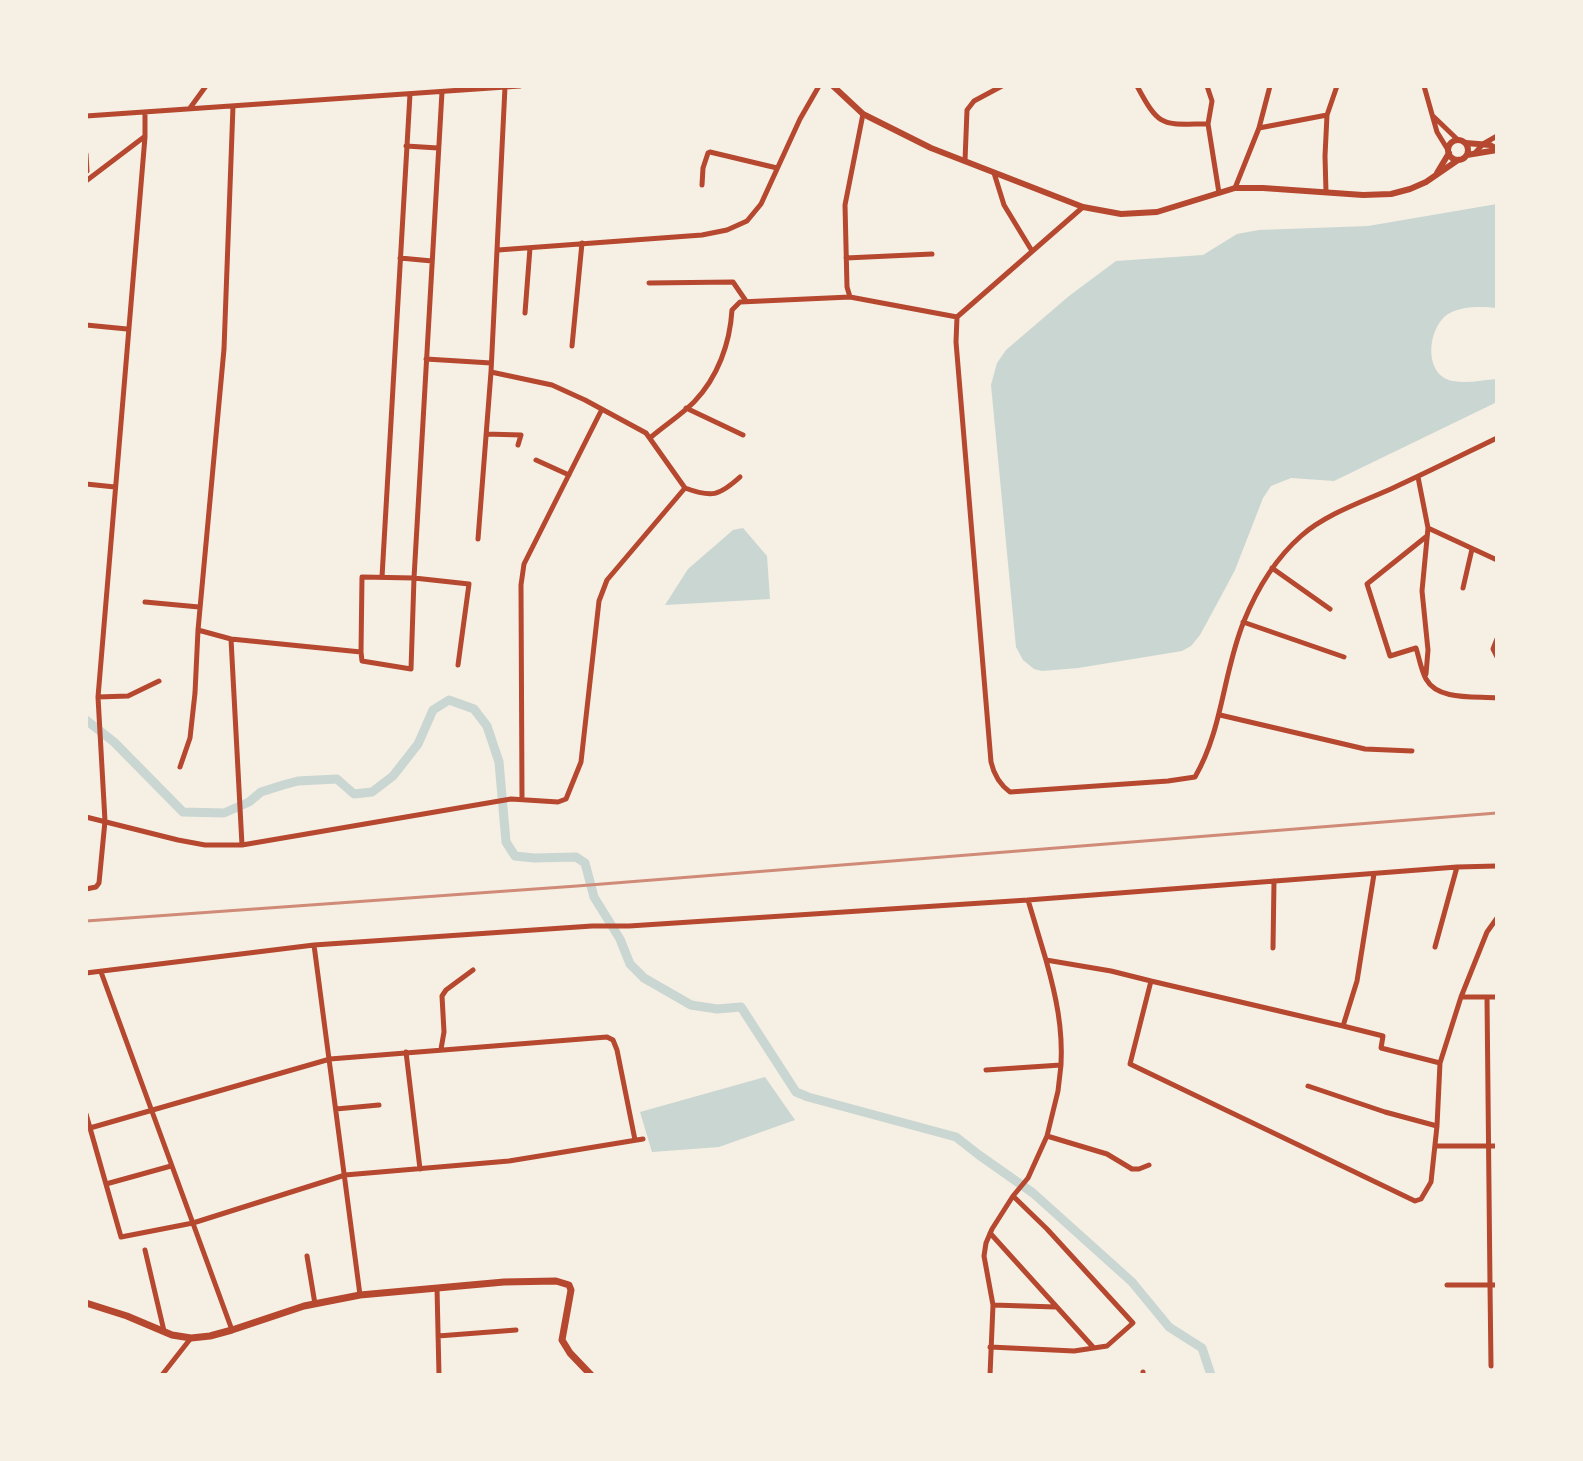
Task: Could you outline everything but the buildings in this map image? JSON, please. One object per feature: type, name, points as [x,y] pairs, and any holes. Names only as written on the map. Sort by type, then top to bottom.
[{"type":"main road","points":[[86,1303],[172,1335],[191,1338],[210,1336],[285,1312],[360,1295],[556,1281],[569,1285],[571,1290],[562,1340],[591,1375]]},
{"type":"street","points":[[190,109],[206,86]]},
{"type":"street","points":[[86,116],[520,86]]},
{"type":"street","points":[[498,250],[702,235],[727,230],[747,221],[761,204],[800,119],[819,86]]},
{"type":"street","points":[[833,86],[863,114],[931,148],[1083,207],[1121,214],[1157,212],[1235,188],[1391,194],[1410,189],[1435,176],[1497,136]]},
{"type":"street","points":[[965,162],[967,110],[974,101],[1002,86]]},
{"type":"street","points":[[1137,86],[1149,109],[1163,121],[1208,124]]},
{"type":"street","points":[[1207,86],[1212,101],[1208,124],[1219,193]]},
{"type":"street","points":[[1235,188],[1259,128],[1270,86]]},
{"type":"street","points":[[1326,192],[1327,115],[1337,86]]},
{"type":"street","points":[[1424,86],[1437,132],[1452,157],[1458,160]]},
{"type":"street","points":[[478,539],[491,372],[505,87]]},
{"type":"street","points":[[442,92],[414,578],[411,669],[362,661],[361,652],[362,577],[414,578],[469,584],[458,665]]},
{"type":"street","points":[[382,577],[410,94]]},
{"type":"street","points":[[180,767],[190,738],[195,693],[224,349],[233,106]]},
{"type":"street","points":[[86,889],[99,883],[105,821],[98,697],[145,112]]},
{"type":"street","points":[[850,297],[847,287],[845,205],[863,114]]},
{"type":"street","points":[[1431,114],[1458,140],[1490,145],[1497,150]]},
{"type":"street","points":[[1259,128],[1327,115]]},
{"type":"street","points":[[86,181],[145,137]]},
{"type":"street","points":[[1435,176],[1450,144],[1458,140]]},
{"type":"street","points":[[1466,143],[1471,154]]},
{"type":"street","points":[[406,146],[438,148]]},
{"type":"street","points":[[1471,154],[1497,150]]},
{"type":"street","points":[[702,185],[704,162],[710,152],[777,168]]},
{"type":"street","points":[[86,154],[87,171]]},
{"type":"street","points":[[994,173],[1004,205],[1032,251]]},
{"type":"street","points":[[1083,207],[957,317],[956,342],[991,762],[994,774],[1010,792],[1195,777],[1220,715],[1243,622],[1272,568],[1302,535],[1336,514],[1497,438]]},
{"type":"street","points":[[572,346],[582,243]]},
{"type":"street","points":[[525,313],[530,248]]},
{"type":"street","points":[[846,258],[932,254]]},
{"type":"street","points":[[400,258],[432,261]]},
{"type":"street","points":[[649,283],[733,282],[747,302]]},
{"type":"street","points":[[650,438],[694,402],[711,378],[725,350],[732,310],[740,302],[850,297],[957,317]]},
{"type":"street","points":[[86,325],[127,329]]},
{"type":"street","points":[[426,359],[491,363]]},
{"type":"street","points":[[491,372],[552,385],[646,433],[685,488],[714,495],[740,477]]},
{"type":"street","points":[[686,408],[743,435]]},
{"type":"street","points":[[522,798],[521,585],[524,564],[602,409]]},
{"type":"street","points":[[486,434],[521,435],[518,445]]},
{"type":"street","points":[[536,460],[569,475]]},
{"type":"street","points":[[1418,477],[1428,528],[1422,591],[1428,650],[1426,679]]},
{"type":"street","points":[[86,484],[115,487]]},
{"type":"street","points":[[86,817],[205,845],[242,845],[511,799],[558,802],[566,799],[581,762],[599,601],[607,580],[685,488]]},
{"type":"street","points":[[1428,528],[1497,560]]},
{"type":"street","points":[[1427,536],[1367,584],[1390,656],[1416,648],[1426,679],[1444,694],[1497,698]]},
{"type":"street","points":[[1463,588],[1472,549]]},
{"type":"street","points":[[1272,568],[1330,609]]},
{"type":"street","points":[[145,602],[200,607]]},
{"type":"street","points":[[1243,622],[1344,657]]},
{"type":"street","points":[[198,630],[231,639],[361,652]]},
{"type":"street","points":[[231,639],[242,845]]},
{"type":"street","points":[[1497,639],[1493,649],[1497,657]]},
{"type":"street","points":[[98,697],[128,696],[159,681]]},
{"type":"street","points":[[1220,715],[1365,749],[1412,751]]},
{"type":"street","points":[[86,973],[314,945],[1028,900],[1497,866]]},
{"type":"street","points":[[1435,947],[1457,867]]},
{"type":"street","points":[[1343,1026],[1357,981],[1374,874]]},
{"type":"street","points":[[1273,948],[1274,881]]},
{"type":"street","points":[[990,1375],[993,1305],[984,1256],[986,1243],[1014,1194],[1025,1182],[1047,1136],[1061,1065],[1058,1003],[1028,900]]},
{"type":"street","points":[[1151,981],[1130,1064],[1415,1201],[1421,1199],[1431,1182],[1440,1063],[1461,997],[1487,932],[1497,918]]},
{"type":"street","points":[[314,945],[360,1295]]},
{"type":"street","points":[[1046,960],[1111,971],[1383,1036],[1381,1048],[1440,1063]]},
{"type":"street","points":[[441,1049],[444,1032],[442,996],[473,970]]},
{"type":"street","points":[[101,972],[232,1330]]},
{"type":"street","points":[[1461,997],[1497,997]]},
{"type":"street","points":[[1487,997],[1493,1285],[1491,1366]]},
{"type":"street","points":[[90,1128],[330,1059],[602,1037],[610,1039],[617,1050],[635,1140]]},
{"type":"street","points":[[406,1052],[420,1169]]},
{"type":"street","points":[[986,1070],[1061,1065]]},
{"type":"street","points":[[1308,1086],[1437,1126]]},
{"type":"street","points":[[336,1109],[379,1105]]},
{"type":"street","points":[[86,1114],[121,1237],[193,1223],[345,1175],[509,1161],[643,1139]]},
{"type":"street","points":[[1047,1136],[1107,1154],[1132,1169],[1149,1165]]},
{"type":"street","points":[[1435,1146],[1497,1146]]},
{"type":"street","points":[[106,1184],[171,1166]]},
{"type":"street","points":[[990,1347],[1074,1351],[1107,1346],[1133,1323],[1014,1194]]},
{"type":"street","points":[[990,1233],[1093,1348]]},
{"type":"street","points":[[145,1250],[165,1332]]},
{"type":"street","points":[[307,1256],[315,1304]]},
{"type":"street","points":[[1447,1285],[1493,1285]]},
{"type":"street","points":[[437,1288],[439,1375]]},
{"type":"street","points":[[993,1305],[1057,1307]]},
{"type":"street","points":[[438,1336],[516,1330]]},
{"type":"street","points":[[162,1375],[191,1338]]},
{"type":"shaded area","points":[[1497,204],[1497,308],[1472,307],[1448,314],[1436,330],[1431,351],[1437,370],[1443,377],[1464,382],[1497,379],[1497,402],[1334,481],[1291,478],[1271,486],[1263,498],[1226,587],[1200,635],[1182,651],[1042,671],[1023,660],[1016,647],[991,385],[997,363],[1006,350],[1116,261],[1203,255],[1237,234],[1259,230],[1368,226]]},
{"type":"shaded area","points":[[743,528],[767,556],[770,599],[665,605],[688,569],[733,530]]},
{"type":"shaded area","points":[[765,1077],[795,1120],[719,1147],[652,1152],[640,1112]]},
{"type":"waterway","points":[[86,720],[114,742],[183,812],[224,813],[249,802],[261,792],[298,781],[337,779],[354,794],[372,792],[393,776],[418,744],[433,710],[449,700],[474,709],[487,726],[499,762],[506,842],[515,856],[576,857],[585,863],[594,897],[620,939],[630,964],[644,978],[691,1005],[717,1009],[741,1007],[796,1092],[956,1137],[1033,1193],[1132,1282],[1169,1327],[1202,1348],[1211,1375]]},
{"type":"railway","points":[[86,921],[577,886],[1497,813]]}]
